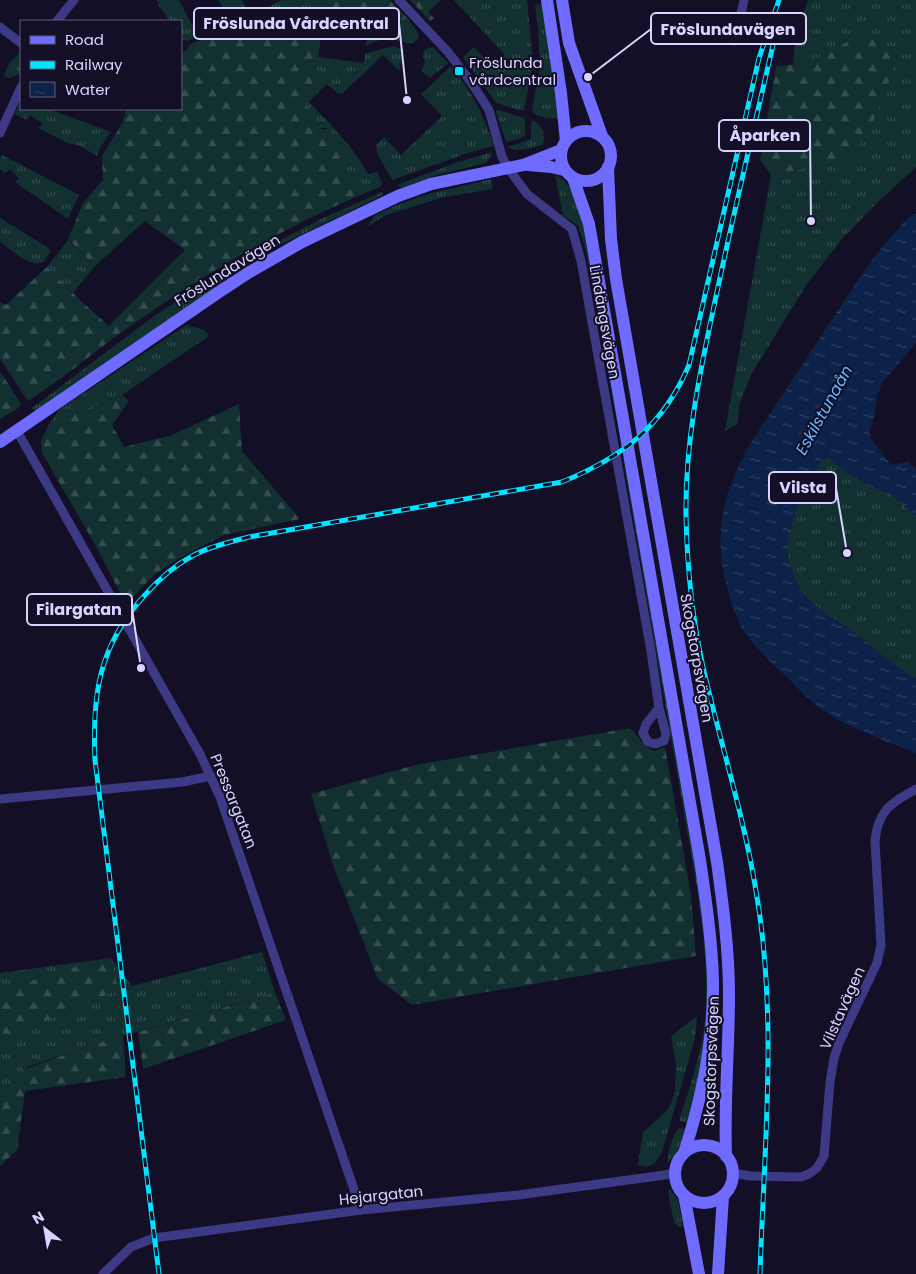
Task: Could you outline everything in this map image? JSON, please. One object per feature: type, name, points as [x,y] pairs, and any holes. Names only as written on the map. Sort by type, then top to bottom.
[{"type":"main road","points":[[546,0],[561,93],[563,145],[561,162],[569,174],[583,181],[594,180],[602,175],[608,167],[611,153],[608,144],[602,136],[569,43],[562,0]]},
{"type":"main road","points":[[563,145],[572,135],[581,131],[592,131],[602,136]]},
{"type":"main road","name":"Fröslundavägen","points":[[0,442],[197,306],[248,273],[302,242],[398,196],[431,184],[523,165],[563,145]]},
{"type":"main road","name":"Fröslundavägen","points":[[523,165],[551,167],[569,174]]},
{"type":"main road","name":"Skogstorpsvägen","points":[[608,167],[611,239],[616,279],[715,852],[726,929],[729,994],[726,1156]]},
{"type":"main road","name":"Skogstorpsvägen","points":[[569,174],[589,224],[700,860],[710,933],[713,982],[709,1049],[692,1131],[684,1153]]},
{"type":"main road","points":[[703,1145],[718,1149],[726,1156],[733,1173],[730,1185],[723,1196],[704,1203],[693,1201],[684,1195],[676,1184],[675,1172],[677,1163],[684,1153],[703,1145]]},
{"type":"main road","points":[[684,1195],[699,1274]]},
{"type":"main road","points":[[718,1274],[723,1196]]},
{"type":"street","points":[[59,20],[74,0]]},
{"type":"street","name":"Lindängsvägen","points":[[399,0],[448,52],[471,82],[489,110],[502,157],[527,194],[572,229],[576,242],[649,642],[659,708]]},
{"type":"street","points":[[735,41],[744,0]]},
{"type":"street","points":[[0,27],[20,41]]},
{"type":"street","points":[[0,133],[20,89]]},
{"type":"street","name":"Pressargatan","points":[[17,431],[211,776],[240,852],[361,1210]]},
{"type":"street","points":[[0,799],[182,782],[211,776]]},
{"type":"street","name":"Vilstavägen","points":[[733,1173],[750,1176],[801,1177],[817,1168],[824,1156],[830,1082],[834,1058],[839,1043],[877,963],[881,945],[876,827],[881,816],[893,803],[916,788]]},
{"type":"street","name":"Hejargatan","points":[[103,1274],[131,1247],[154,1238],[361,1210],[518,1195],[675,1172]]},
{"type":"green space","points":[[157,0],[179,0],[198,36],[188,41],[183,40],[182,20],[169,20]]},
{"type":"green space","points":[[219,0],[242,0],[247,11],[228,20]]},
{"type":"green space","points":[[281,0],[324,0],[311,20],[221,32]]},
{"type":"green space","points":[[324,0],[390,0],[407,18],[367,37],[321,31],[313,79],[315,93],[307,102],[309,120],[316,128],[330,131],[337,138],[339,142],[339,162],[353,188],[360,195],[271,238],[214,271],[132,325],[28,401],[0,359],[0,302],[6,305],[47,267],[109,326],[185,250],[145,221],[95,266],[68,239],[83,203],[103,180],[102,156],[123,122],[126,110],[182,110],[182,54],[191,44],[247,22],[279,14],[295,22],[311,20]]},
{"type":"green space","points":[[410,0],[441,0],[428,12],[434,18],[430,21]]},
{"type":"green space","points":[[454,0],[527,0],[533,62],[524,110],[496,103],[463,57],[474,47],[492,67],[505,55]]},
{"type":"green space","points":[[808,0],[916,0],[916,167],[842,239],[807,284],[752,373],[740,402],[737,424],[725,431],[771,175],[798,170],[808,165],[826,161],[850,161],[860,34],[828,54],[793,66],[795,38]]},
{"type":"green space","points":[[544,3],[560,118],[543,117],[533,113],[532,110],[540,68],[535,5]]},
{"type":"green space","points":[[407,18],[417,31],[419,37],[416,41],[408,43],[383,39],[366,46],[367,37]]},
{"type":"green space","points":[[860,34],[888,47],[893,72],[871,127],[849,161],[826,161],[808,165],[798,170],[771,175],[760,160],[776,66],[810,60],[830,52]]},
{"type":"green space","points":[[393,46],[404,50],[399,71],[383,55],[342,94],[336,92],[327,84],[309,102],[349,145],[368,174],[377,172],[382,183],[380,187],[360,195],[353,188],[339,162],[340,151],[326,128],[316,128],[309,120],[307,102],[315,93],[313,79],[318,57],[364,63],[365,54]]},
{"type":"green space","points":[[433,47],[448,63],[430,78],[421,71],[425,62],[424,50]]},
{"type":"green space","points":[[20,53],[20,74],[9,78],[4,76],[10,62]]},
{"type":"green space","points":[[451,66],[477,104],[494,146],[468,153],[392,180],[377,153],[376,145],[384,137],[401,155],[442,116],[421,94]]},
{"type":"green space","points":[[20,102],[20,110],[51,110],[111,132],[101,146],[97,156],[80,146],[67,143],[39,128],[42,123],[30,115],[27,120],[15,114]]},
{"type":"green space","points":[[496,111],[525,118],[525,135],[506,142]]},
{"type":"green space","points":[[534,121],[543,132],[542,145],[520,150],[508,147],[531,139],[531,122]]},
{"type":"green space","points":[[493,152],[486,163],[437,175],[401,188],[397,185],[458,162]]},
{"type":"green space","points":[[2,155],[79,195],[68,219],[15,182],[19,178],[10,169],[5,173],[0,169],[0,158]]},
{"type":"green space","points":[[555,175],[568,185],[581,208],[624,447],[622,449],[586,251],[578,226],[563,215]]},
{"type":"green space","points":[[491,179],[493,189],[444,197],[384,216],[366,228],[375,215],[397,205],[425,195]]},
{"type":"green space","points":[[382,192],[381,196],[249,260],[228,274],[222,283],[35,412],[32,408],[157,314],[212,279],[323,218]]},
{"type":"green space","points":[[0,218],[49,248],[50,252],[43,262],[33,263],[0,242]]},
{"type":"green space","points":[[68,240],[95,266],[73,293],[47,267]]},
{"type":"green space","points":[[186,325],[205,330],[209,336],[122,395],[49,424],[59,410]]},
{"type":"green space","points":[[0,371],[21,404],[17,409],[0,419]]},
{"type":"green space","points":[[815,385],[916,498],[916,722],[785,609],[768,478]]},
{"type":"green space","points":[[122,395],[129,401],[112,425],[124,447],[172,435],[239,404],[242,451],[300,519],[224,535],[185,555],[154,575],[126,604],[93,541],[42,453],[41,441],[49,424]]},
{"type":"green space","points":[[625,457],[705,921],[708,966],[706,1033],[690,1123],[679,1121],[695,1071],[705,1019],[706,990],[703,932],[695,875],[623,458]]},
{"type":"green space","points":[[630,728],[650,749],[654,751],[665,747],[691,895],[696,956],[412,1005],[378,979],[333,865],[311,794],[415,765]]},
{"type":"green space","points":[[262,952],[275,993],[94,1044],[25,1068],[0,1094],[0,1040],[43,975],[0,999],[0,973],[111,958],[132,986]]},
{"type":"green space","points":[[111,958],[118,990],[0,1040],[0,999],[43,975]]},
{"type":"green space","points":[[275,993],[286,1020],[143,1069],[138,1032]]},
{"type":"green space","points":[[697,1016],[695,1038],[662,1152],[655,1163],[647,1167],[638,1165],[643,1132],[669,1109],[675,1091],[676,1064],[671,1036]]},
{"type":"green space","points":[[123,1036],[126,1077],[25,1091],[17,1150],[0,1166],[0,1094],[23,1070],[94,1044]]},
{"type":"green space","points":[[679,1128],[688,1129],[674,1157],[667,1163],[674,1135]]},
{"type":"green space","points":[[670,1189],[678,1200],[683,1226],[680,1227],[674,1223],[668,1191]]},
{"type":"water","name":"Eskilstunaån","points":[[916,214],[916,343],[882,383],[870,435],[873,442],[891,465],[908,462],[916,469],[916,516],[890,494],[868,486],[850,475],[828,457],[821,461],[803,495],[790,529],[788,546],[789,564],[796,581],[808,598],[891,662],[916,678],[916,753],[865,733],[828,714],[809,699],[759,651],[745,633],[733,607],[724,573],[720,540],[724,508],[735,476],[745,456],[744,453],[868,265],[907,218]]},
{"type":"railway","points":[[159,1274],[95,760],[94,736],[97,692],[108,652],[117,633],[144,596],[161,579],[187,559],[207,549],[249,537],[562,482],[604,462],[639,437],[667,406],[679,387],[689,365],[759,58],[779,0]]},
{"type":"railway","points":[[760,1274],[768,1082],[768,1034],[763,938],[745,835],[703,667],[696,629],[688,553],[686,489],[690,436],[703,358],[779,19]]},
{"type":"place","name":"Fröslunda vårdcentral","points":[[459,71]]},
{"type":"place","name":"Fröslundavägen","points":[[588,77]]},
{"type":"place","name":"Fröslunda Vårdcentral","points":[[407,100]]},
{"type":"place","name":"Åparken","points":[[811,221]]},
{"type":"place","name":"Vilsta","points":[[847,553]]},
{"type":"place","name":"Filargatan","points":[[141,668]]}]
